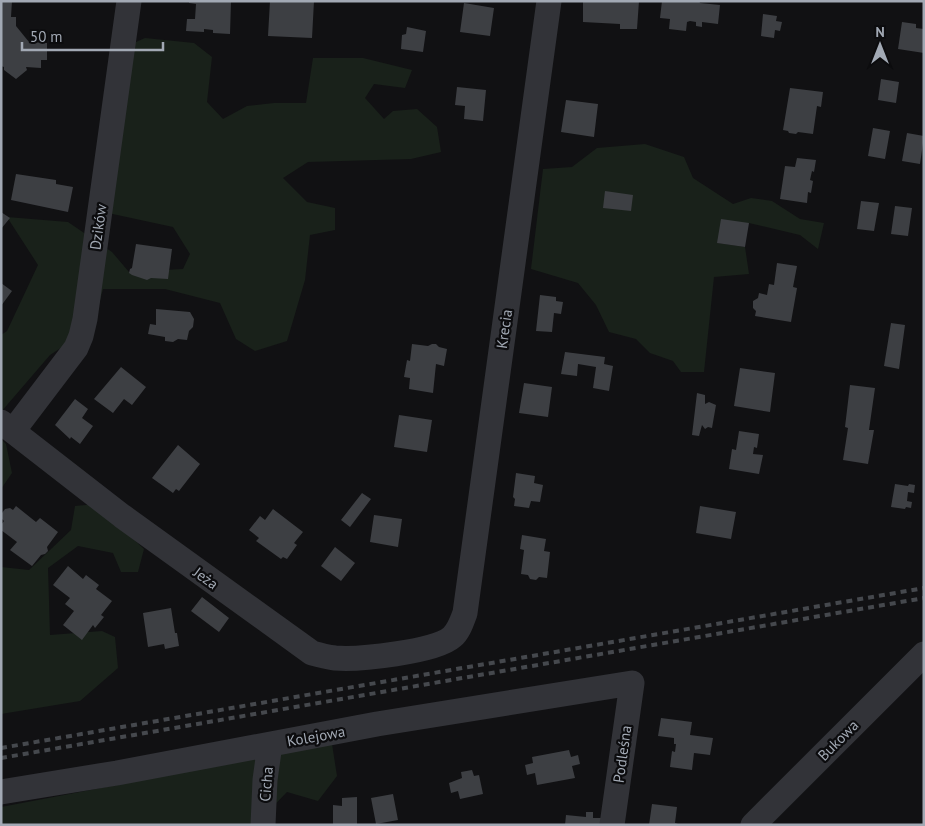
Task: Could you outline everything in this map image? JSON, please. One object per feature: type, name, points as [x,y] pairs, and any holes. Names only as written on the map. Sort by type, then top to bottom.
[{"type":"street","name":"Dzików","points":[[7,427],[76,348],[81,336],[129,1]]},
{"type":"street","name":"Krecia","points":[[438,644],[452,637],[465,613],[549,1]]},
{"type":"street","name":"Jeża","points":[[7,427],[122,516],[312,653],[335,658],[366,657],[438,644]]},
{"type":"street","name":"Bukowa","points":[[753,825],[924,654]]},
{"type":"street","name":"Kolejowa","points":[[1,792],[117,773],[422,716],[632,683]]},
{"type":"street","name":"Podleśna","points":[[612,825],[632,683]]},
{"type":"street","name":"Cicha","points":[[263,825],[265,780],[270,744]]},
{"type":"shaded area","points":[[145,38],[194,43],[212,57],[207,102],[223,119],[247,106],[274,103],[306,103],[313,58],[363,58],[412,70],[405,88],[374,84],[365,98],[384,119],[393,111],[417,109],[437,127],[441,152],[411,159],[308,162],[283,178],[307,202],[335,208],[335,230],[310,235],[305,280],[287,341],[255,351],[236,339],[220,303],[165,289],[103,289],[93,327],[50,355],[1,412],[1,335],[7,331],[38,265],[7,217],[68,222],[112,252],[129,272],[183,269],[190,254],[173,227],[108,213],[129,45]]},
{"type":"shaded area","points":[[645,144],[684,157],[693,178],[733,204],[751,198],[772,201],[800,219],[824,223],[818,249],[800,235],[749,223],[718,243],[745,247],[749,274],[714,277],[704,372],[681,372],[673,361],[650,353],[636,339],[609,332],[596,305],[578,283],[531,269],[543,169],[572,167],[597,148]]},
{"type":"shaded area","points":[[1,439],[6,444],[12,473],[1,489]]},
{"type":"shaded area","points":[[96,504],[144,549],[138,572],[121,572],[113,553],[78,546],[48,568],[50,635],[102,631],[115,637],[118,668],[80,701],[1,714],[1,567],[29,570],[71,530],[75,506]]},
{"type":"shaded area","points":[[332,744],[337,776],[318,801],[287,792],[255,825],[1,825],[1,807]]},
{"type":"building","points":[[1,1],[12,1],[11,17],[16,17],[16,26],[29,42],[47,43],[47,60],[41,60],[41,68],[26,67],[27,70],[16,79],[1,66]]},
{"type":"building","points":[[189,1],[231,1],[230,34],[213,33],[213,30],[204,29],[204,32],[186,31],[187,19],[195,19],[196,4],[189,3]]},
{"type":"building","points":[[270,1],[314,1],[312,38],[268,36]]},
{"type":"building","points":[[583,1],[639,1],[637,29],[620,29],[620,24],[583,22]]},
{"type":"building","points":[[662,1],[699,1],[700,3],[720,5],[718,24],[702,22],[702,27],[696,26],[696,22],[690,21],[687,22],[686,31],[669,29],[670,19],[660,18]]},
{"type":"building","points":[[464,3],[494,8],[490,36],[460,32]]},
{"type":"building","points":[[763,14],[777,16],[776,21],[782,22],[780,31],[775,30],[774,38],[761,36]]},
{"type":"building","points":[[902,22],[916,24],[916,28],[924,29],[924,53],[898,49]]},
{"type":"building","points":[[407,27],[426,31],[423,52],[401,49],[402,35],[406,34]]},
{"type":"building","points":[[881,79],[899,82],[896,103],[878,100]]},
{"type":"building","points":[[457,87],[486,90],[483,121],[464,119],[465,106],[455,105]]},
{"type":"building","points":[[790,88],[823,92],[821,107],[817,106],[813,134],[798,132],[796,134],[783,130]]},
{"type":"building","points":[[566,100],[598,104],[594,137],[561,132]]},
{"type":"building","points":[[873,128],[890,131],[885,159],[868,156]]},
{"type":"building","points":[[907,133],[924,136],[920,164],[902,161]]},
{"type":"building","points":[[797,158],[816,160],[814,172],[812,171],[810,180],[813,181],[811,193],[808,192],[807,203],[780,199],[785,166],[795,167]]},
{"type":"building","points":[[16,174],[56,180],[56,184],[73,187],[68,212],[11,200]]},
{"type":"building","points":[[605,191],[633,195],[631,211],[603,208]]},
{"type":"building","points":[[861,201],[879,203],[874,231],[857,229]]},
{"type":"building","points":[[895,206],[912,208],[908,236],[891,234]]},
{"type":"building","points":[[1,212],[10,218],[1,229]]},
{"type":"building","points":[[721,219],[749,223],[745,247],[717,243]]},
{"type":"building","points":[[136,244],[172,249],[168,279],[151,278],[147,280],[129,273],[132,268]]},
{"type":"building","points":[[777,263],[797,266],[793,287],[797,288],[791,322],[755,316],[756,311],[753,308],[753,301],[758,298],[759,293],[767,295],[769,284],[774,285]]},
{"type":"building","points":[[1,283],[12,291],[1,306]]},
{"type":"building","points":[[540,295],[556,297],[556,301],[563,302],[561,314],[554,313],[552,332],[536,331]]},
{"type":"building","points":[[156,309],[190,312],[194,319],[193,327],[189,331],[187,340],[165,341],[165,337],[148,334],[150,324],[156,325]]},
{"type":"building","points":[[891,323],[905,325],[899,369],[884,366]]},
{"type":"building","points":[[412,344],[428,346],[436,344],[447,349],[444,366],[436,364],[433,393],[409,389],[410,378],[404,377],[407,360],[410,361]]},
{"type":"building","points":[[565,352],[605,357],[604,364],[613,366],[609,391],[593,388],[596,367],[578,364],[577,376],[561,374]]},
{"type":"building","points":[[121,367],[146,387],[132,405],[124,399],[113,413],[94,399]]},
{"type":"building","points":[[740,368],[775,373],[770,412],[734,406]]},
{"type":"building","points":[[524,383],[552,387],[548,417],[519,413]]},
{"type":"building","points":[[850,385],[875,388],[869,430],[874,430],[868,464],[843,460],[848,428],[845,427]]},
{"type":"building","points":[[697,393],[705,395],[705,404],[709,402],[716,405],[712,428],[708,427],[705,429],[702,425],[699,436],[692,435]]},
{"type":"building","points":[[75,399],[88,409],[82,418],[93,426],[80,444],[71,437],[70,439],[55,425]]},
{"type":"building","points":[[399,415],[432,420],[427,452],[394,447]]},
{"type":"building","points":[[739,431],[759,434],[757,448],[754,447],[753,454],[763,455],[759,474],[729,469],[732,449],[736,450]]},
{"type":"building","points":[[178,445],[200,464],[179,491],[176,489],[173,493],[152,478]]},
{"type":"building","points":[[516,473],[535,476],[534,483],[543,485],[540,502],[531,501],[529,508],[514,506],[515,499],[513,497]]},
{"type":"building","points":[[895,484],[915,485],[914,493],[908,492],[907,501],[912,502],[911,508],[891,507]]},
{"type":"building","points":[[362,493],[371,499],[350,527],[341,520]]},
{"type":"building","points":[[16,506],[36,522],[40,518],[58,532],[47,547],[48,551],[41,555],[32,566],[10,550],[17,542],[1,530],[1,525],[4,521],[2,513],[5,509],[10,508],[13,510]]},
{"type":"building","points":[[700,506],[736,512],[731,539],[696,533]]},
{"type":"building","points":[[273,509],[303,532],[294,543],[297,545],[287,559],[283,557],[281,559],[256,541],[259,538],[249,530],[260,516],[265,520]]},
{"type":"building","points":[[374,515],[402,519],[398,547],[370,542]]},
{"type":"building","points":[[522,535],[546,539],[544,551],[550,552],[547,578],[539,577],[536,580],[530,579],[528,575],[521,574],[524,550],[520,549]]},
{"type":"building","points":[[335,547],[355,563],[341,581],[321,566]]},
{"type":"building","points":[[68,566],[83,579],[86,575],[99,585],[96,589],[112,601],[101,615],[104,617],[95,628],[93,625],[82,640],[63,625],[74,611],[65,604],[70,598],[53,585]]},
{"type":"building","points":[[202,597],[229,618],[219,632],[191,611]]},
{"type":"building","points":[[171,608],[179,646],[165,649],[164,644],[148,647],[143,613]]},
{"type":"building","points":[[661,718],[692,722],[690,735],[713,738],[710,755],[694,753],[692,770],[670,767],[672,751],[675,752],[676,744],[674,744],[674,738],[658,736]]},
{"type":"building","points":[[569,750],[571,757],[578,755],[580,764],[572,766],[575,778],[537,785],[535,773],[527,775],[525,765],[533,763],[532,757]]},
{"type":"building","points":[[472,770],[474,776],[479,775],[483,794],[460,799],[458,791],[451,793],[449,783],[462,778],[461,772]]},
{"type":"building","points":[[393,794],[398,820],[376,824],[371,798]]},
{"type":"building","points":[[357,797],[357,825],[333,825],[333,805],[342,806],[342,798]]},
{"type":"building","points":[[652,804],[677,807],[675,823],[681,825],[649,825]]},
{"type":"building","points":[[586,812],[593,812],[593,818],[601,818],[601,825],[565,825],[566,815],[586,817]]},
{"type":"railway","points":[[1,748],[924,588]]},
{"type":"railway","points":[[1,758],[924,598]]}]
